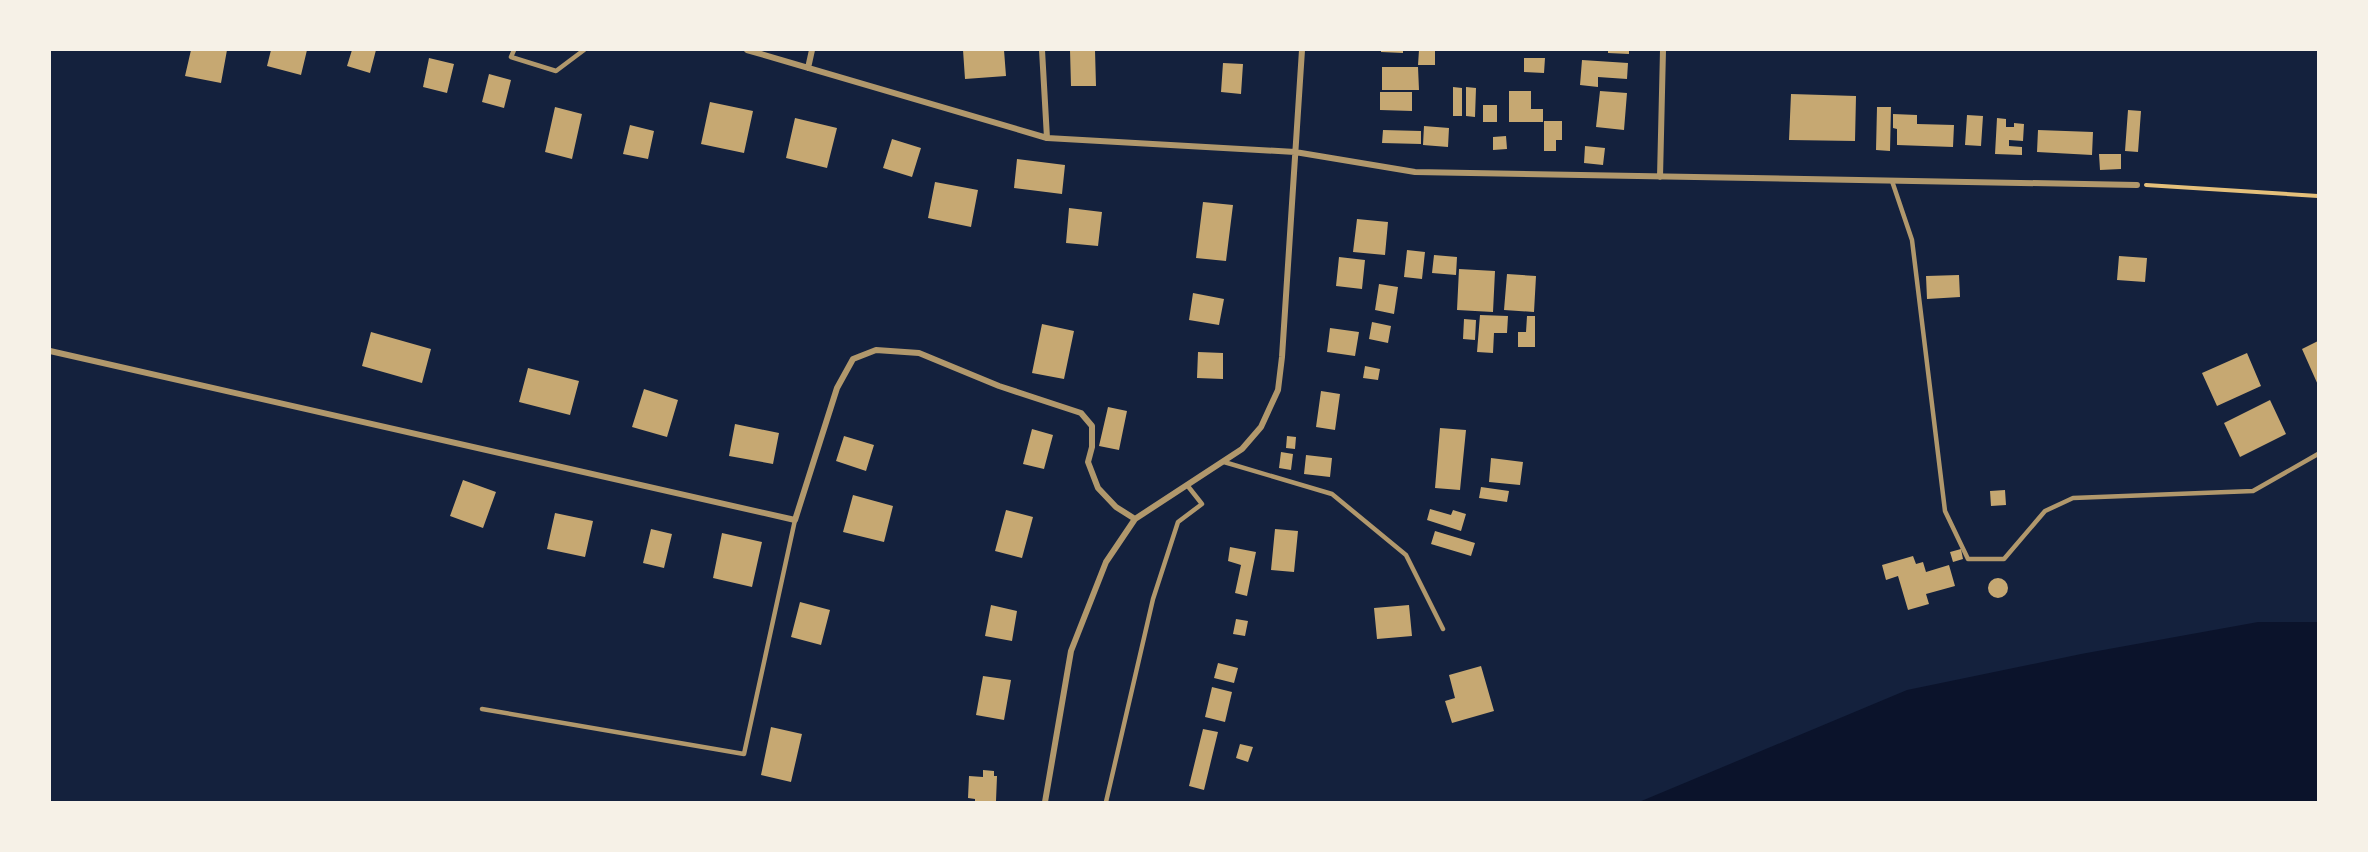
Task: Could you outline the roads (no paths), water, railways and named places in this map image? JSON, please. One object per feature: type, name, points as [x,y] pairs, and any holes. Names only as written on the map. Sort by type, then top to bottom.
[{"type":"street","points":[[747,50],[1047,138],[1295,152],[1415,172],[2137,185]]},
{"type":"street","points":[[808,68],[812,50]]},
{"type":"street","points":[[1042,50],[1047,138]]},
{"type":"street","points":[[1045,802],[1071,651],[1106,562],[1135,519],[1242,449],[1261,427],[1278,390],[1302,50]]},
{"type":"street","points":[[1660,177],[1663,50]]},
{"type":"street","points":[[50,351],[795,520],[837,388],[853,359],[876,350],[919,353],[999,386],[1081,412],[1092,426],[1092,447],[1088,462],[1098,488],[1116,507],[1135,519]]},
{"type":"lane","points":[[514,50],[512,57],[556,71],[584,50]]},
{"type":"lane","points":[[1892,181],[1912,240],[1945,510],[1968,559],[2004,559],[2045,511],[2073,498],[2253,491],[2319,454]]},
{"type":"lane","points":[[1224,462],[1332,494],[1406,555],[1443,629]]},
{"type":"lane","points":[[1106,802],[1153,598],[1178,522],[1202,504],[1187,485]]},
{"type":"lane","points":[[482,709],[744,754],[795,520]]},
{"type":"water","points":[[2258,622],[2318,622],[2318,802],[1639,802],[1907,690],[2081,654]]}]
